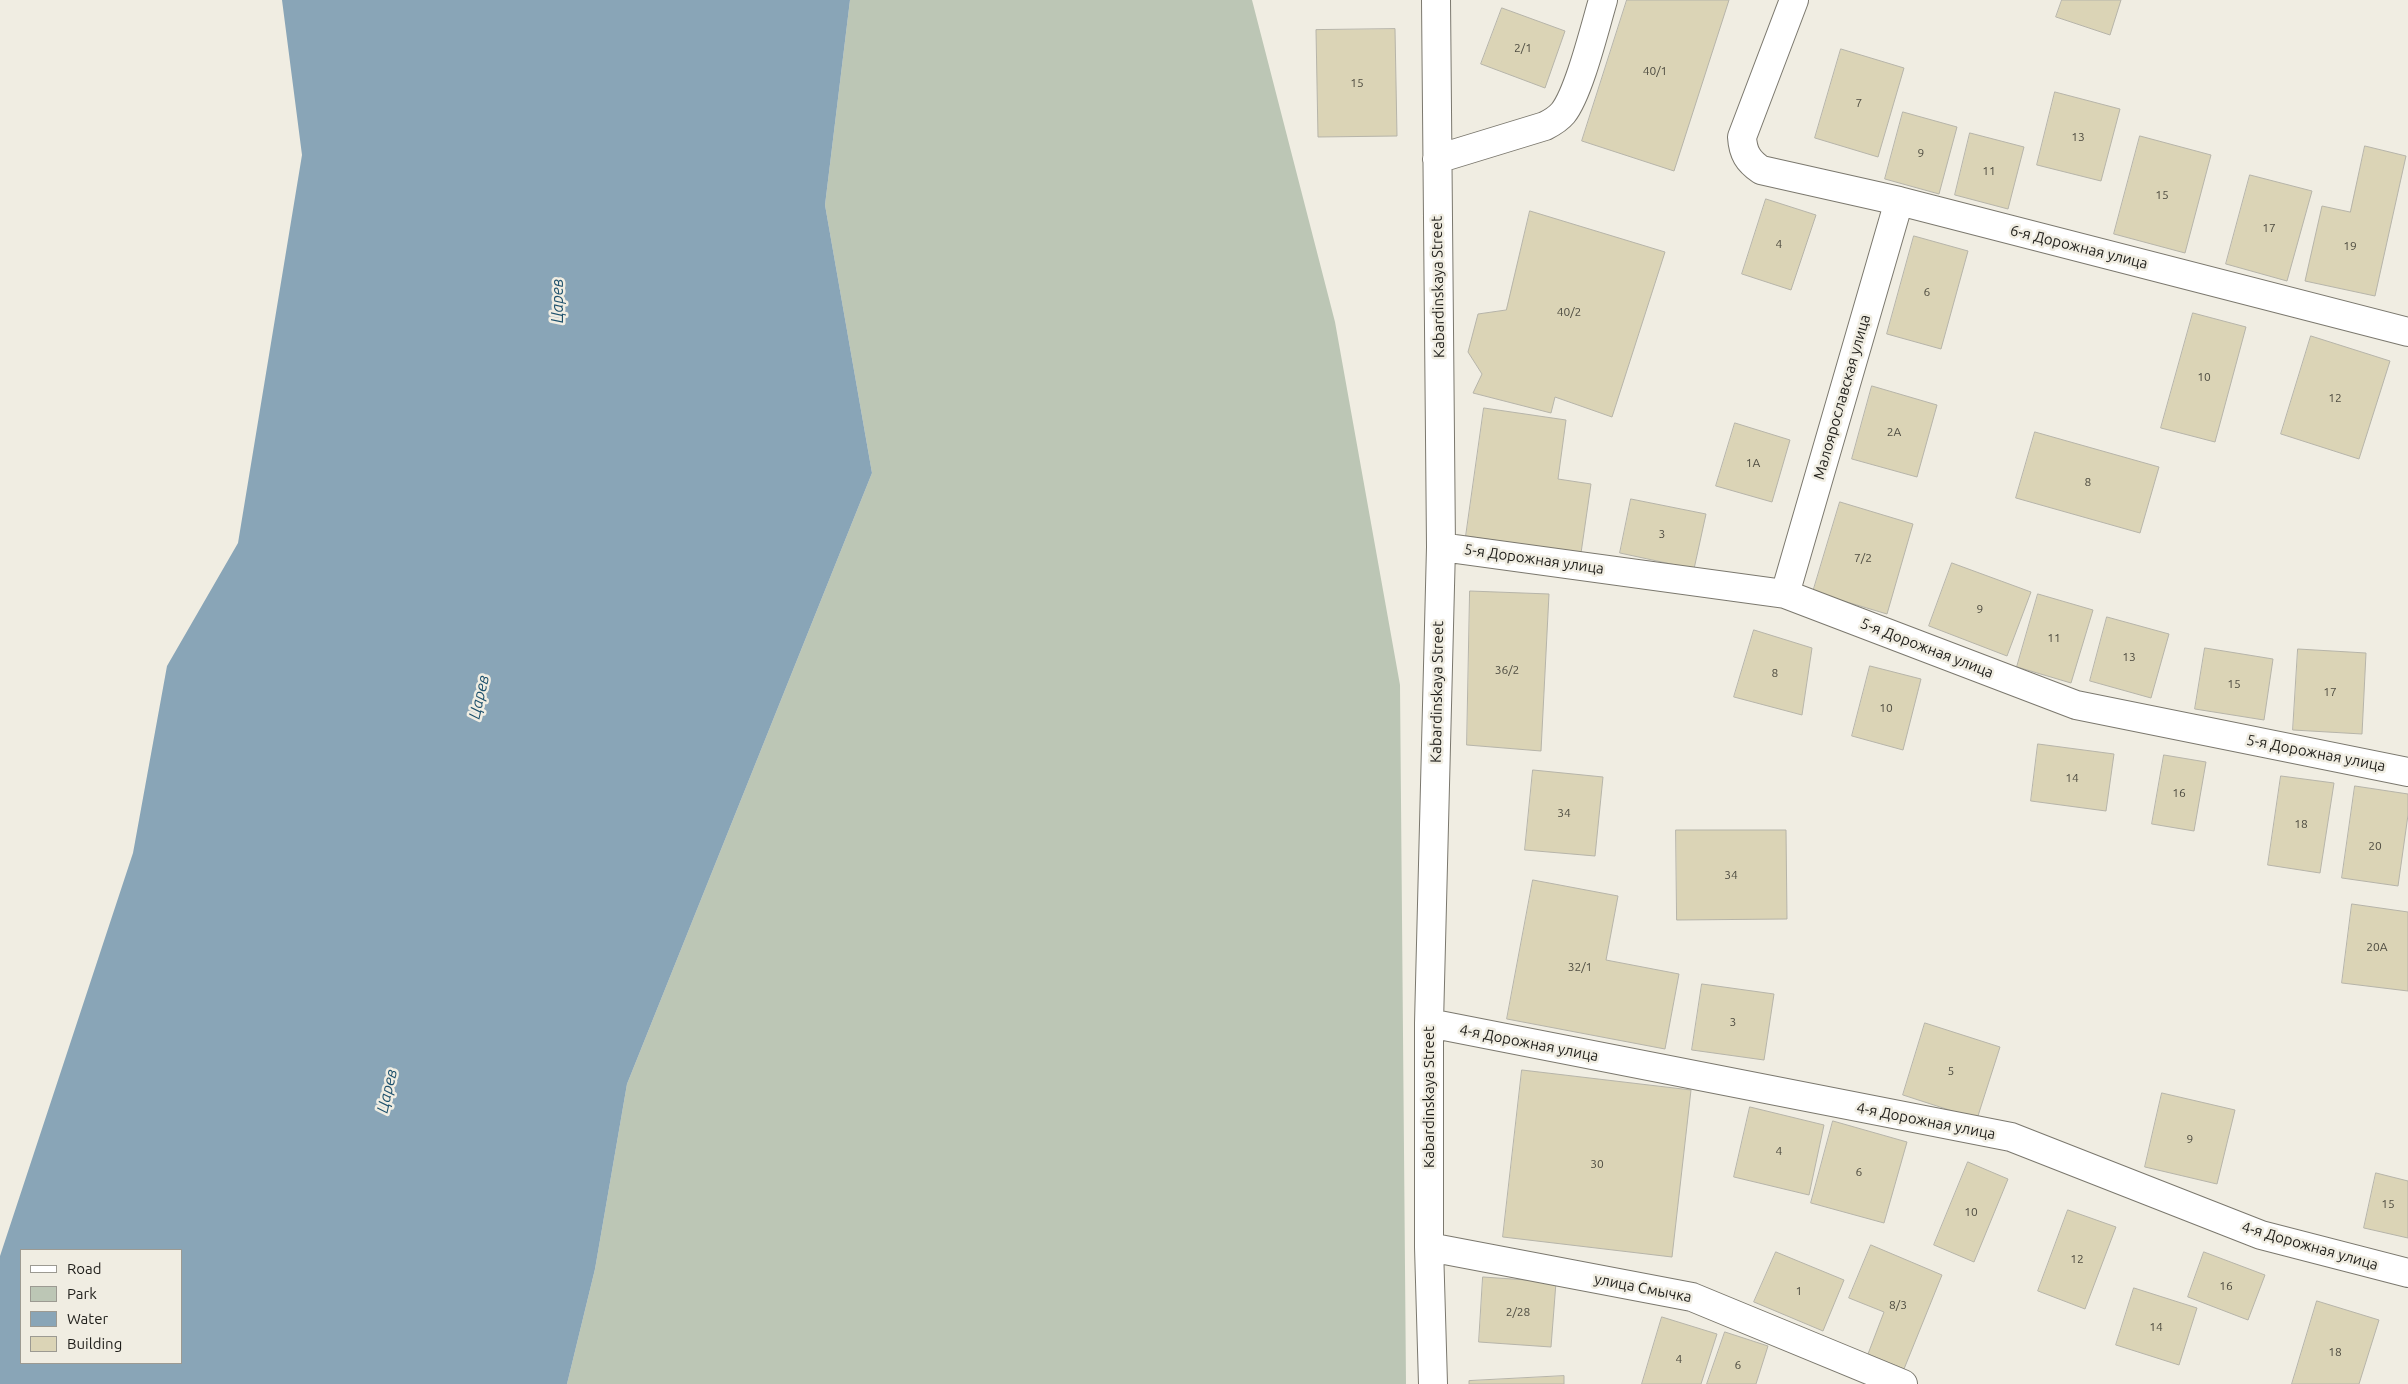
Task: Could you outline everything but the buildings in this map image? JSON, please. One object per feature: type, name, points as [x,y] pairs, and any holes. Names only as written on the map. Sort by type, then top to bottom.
[{"type":"street","name":"Kabardinskaya Street","points":[[1433,1384],[1429,1247],[1429,1023],[1441,547],[1436,0]]},
{"type":"street","points":[[1437,159],[1555,121],[1564,112],[1575,88],[1603,0]]},
{"type":"street","name":"6-я Дорожная улица","points":[[1794,0],[1742,137],[1743,150],[1751,163],[1762,170],[1898,201],[2408,332]]},
{"type":"street","name":"Малоярославская улица","points":[[1786,594],[1898,201]]},
{"type":"street","name":"5-я Дорожная улица","points":[[1441,547],[1786,594],[2076,705],[2408,772]]},
{"type":"street","name":"4-я Дорожная улица","points":[[1429,1023],[2010,1137],[2261,1235],[2408,1273]]},
{"type":"street","name":"улица Смычка","points":[[1429,1247],[1692,1296],[1903,1384]]},
{"type":"green space","points":[[850,0],[1252,0],[1335,322],[1400,685],[1406,1384],[567,1384],[595,1269],[627,1084],[872,473],[825,205]]},
{"type":"water","name":"Царев","points":[[282,0],[850,0],[825,205],[872,473],[627,1084],[595,1269],[567,1384],[0,1384],[0,1256],[133,853],[167,666],[238,543],[302,155]]}]
